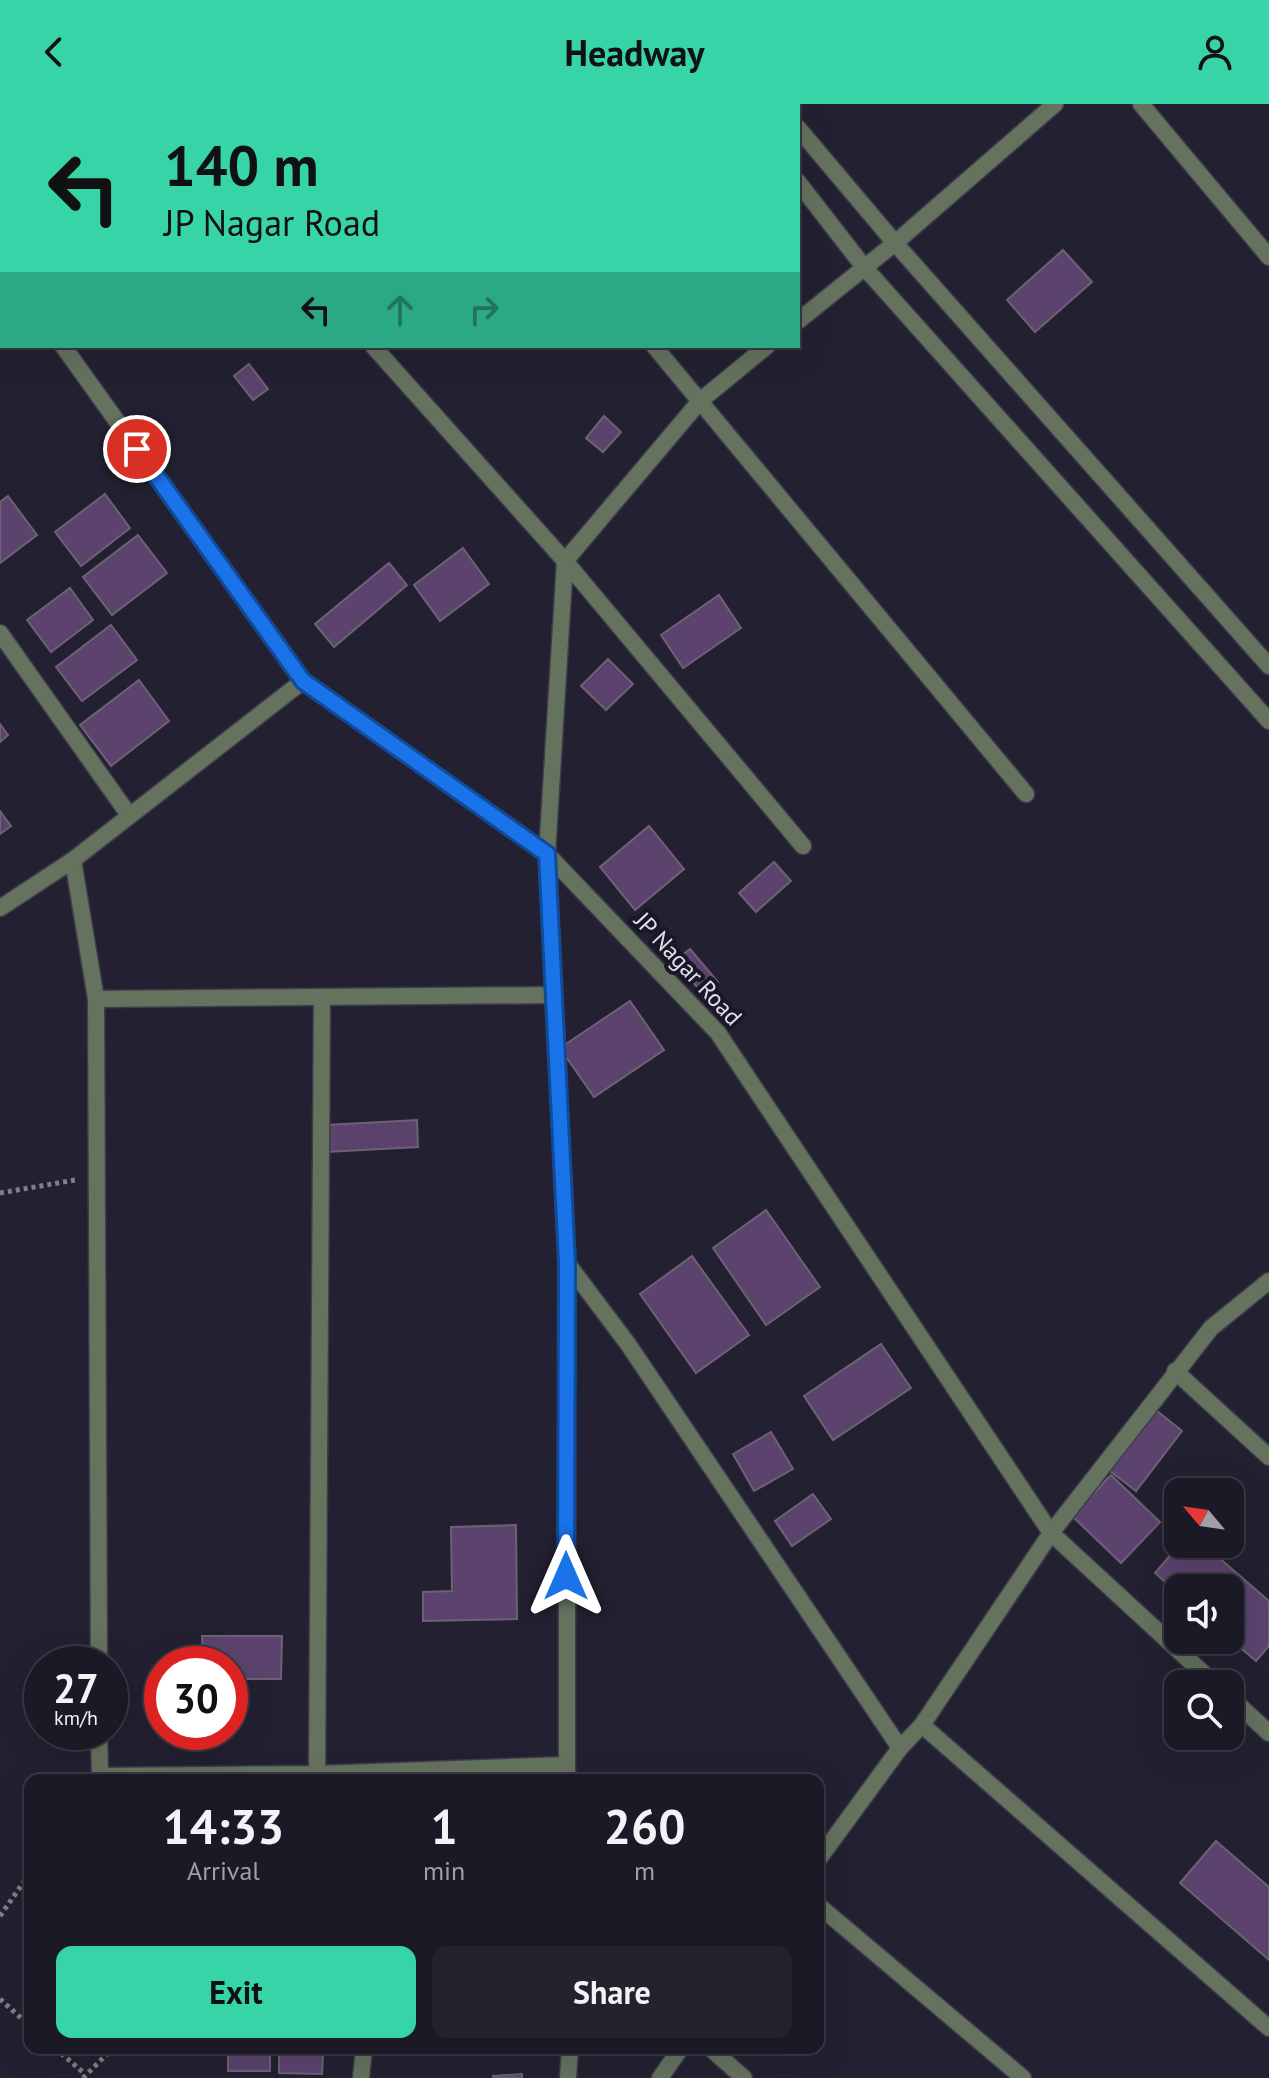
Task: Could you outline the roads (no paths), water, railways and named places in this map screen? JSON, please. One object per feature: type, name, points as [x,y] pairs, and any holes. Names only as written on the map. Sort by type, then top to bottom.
[{"type":"street","points":[[800,319],[895,243],[1055,104]]},
{"type":"street","points":[[1141,104],[1269,257]]},
{"type":"street","points":[[800,130],[895,243],[1269,666]]},
{"type":"street","points":[[800,185],[864,267],[1269,721]]},
{"type":"street","name":"JP Nagar Road","points":[[64,348],[303,681],[547,854],[718,1033],[1051,1533],[1200,1670]]},
{"type":"street","points":[[375,348],[565,561],[803,846]]},
{"type":"street","points":[[656,348],[1026,794]]},
{"type":"street","points":[[322,997],[317,1774],[566,1772],[567,1263],[551,995],[547,854],[565,561],[700,401],[765,348]]},
{"type":"street","points":[[4,644],[129,815]]},
{"type":"street","points":[[0,908],[73,860],[303,681]]},
{"type":"street","points":[[73,860],[96,999],[99,1646]]},
{"type":"street","points":[[96,999],[551,995]]},
{"type":"street","points":[[567,1263],[628,1344],[900,1748]]},
{"type":"street","points":[[824,1852],[900,1748],[922,1725],[1051,1533],[1175,1371],[1211,1328],[1269,1281]]},
{"type":"street","points":[[1175,1371],[1269,1457]]},
{"type":"street","points":[[1244,1710],[1269,1733]]},
{"type":"street","points":[[922,1725],[1269,2028]]},
{"type":"street","points":[[99,1750],[100,1774]]},
{"type":"street","points":[[824,1910],[1023,2078]]},
{"type":"street","points":[[361,2078],[363,2054]]},
{"type":"street","points":[[568,2078],[570,2054]]},
{"type":"street","points":[[660,2078],[677,2054]]},
{"type":"street","points":[[717,2054],[744,2078]]}]
